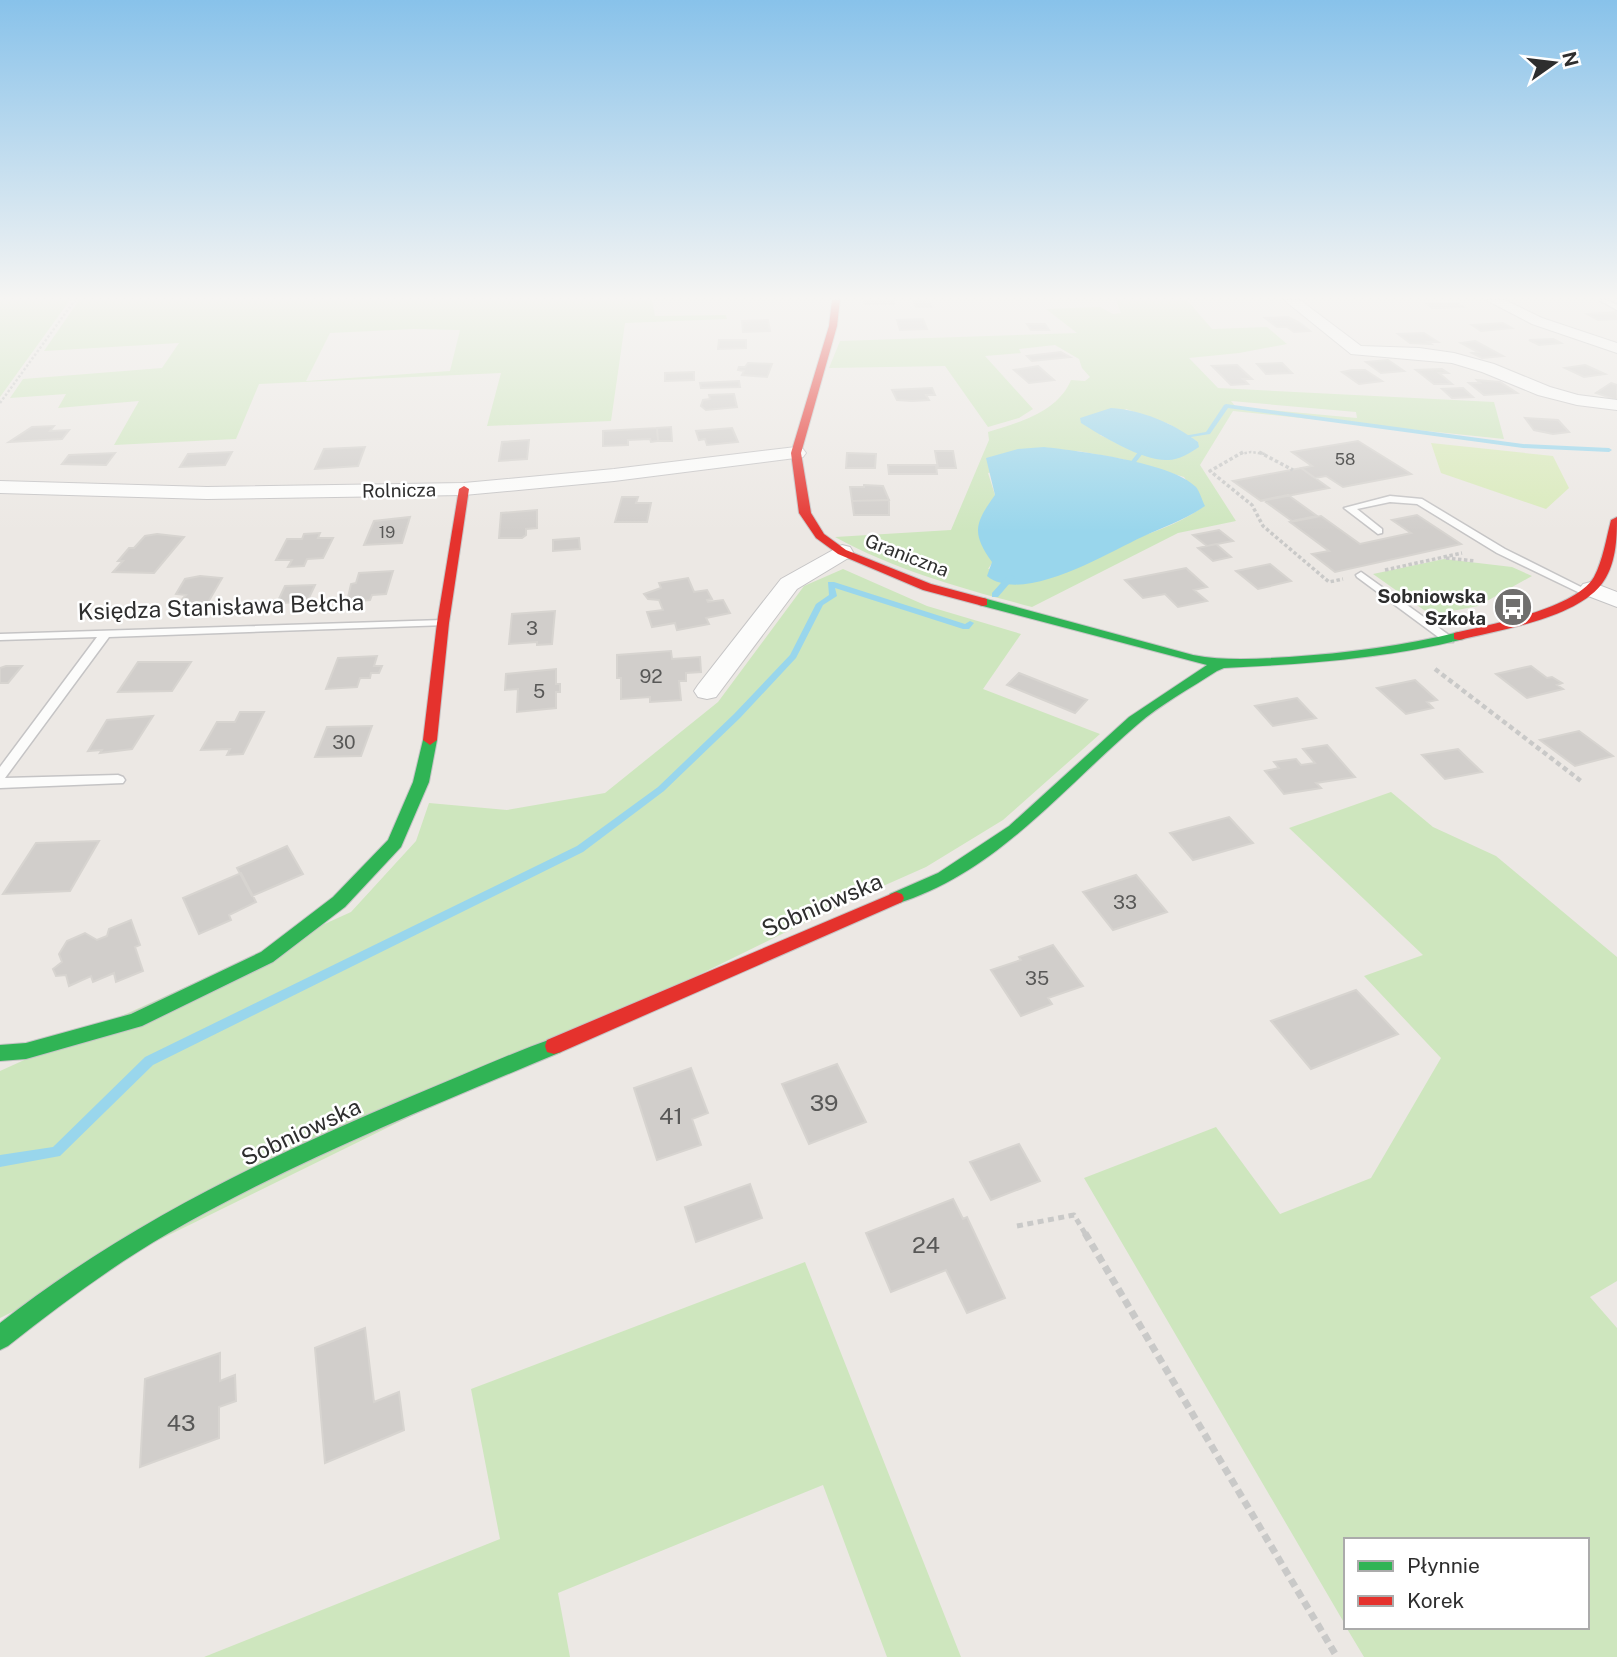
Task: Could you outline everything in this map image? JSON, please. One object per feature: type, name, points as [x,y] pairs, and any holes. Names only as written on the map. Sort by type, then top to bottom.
[{"type":"street","name":"Graniczna","points":[[818,377],[796,453],[797,477],[805,513],[820,536],[842,552],[887,572],[989,606],[1192,659],[1222,664]]},
{"type":"street","points":[[1511,377],[1577,400],[1617,405]]},
{"type":"street","name":"Rolnicza","points":[[0,487],[207,493],[464,489],[614,475],[796,453]]},
{"type":"street","points":[[0,1054],[26,1051],[135,1021],[267,957],[339,902],[395,843],[421,782],[432,731],[443,623],[464,489]]},
{"type":"street","points":[[1617,520],[1602,572],[1588,590],[1617,600]]},
{"type":"street","points":[[707,691],[789,584],[842,552]]},
{"type":"street","name":"Sobniowska","points":[[0,1338],[92,1269],[176,1215],[334,1141],[944,877],[1015,830],[1134,720],[1203,672],[1222,664],[1355,658],[1409,650],[1548,612],[1588,590]]},
{"type":"lane","points":[[1378,531],[1349,508],[1390,499],[1419,501],[1501,551],[1588,590]]},
{"type":"lane","points":[[1361,575],[1449,640]]},
{"type":"lane","name":"Księdza Stanisława Bełcha","points":[[0,637],[443,623]]},
{"type":"lane","points":[[0,776],[105,634]]},
{"type":"lane","points":[[0,783],[118,780]]},
{"type":"path","points":[[0,403],[19,377]]},
{"type":"path","points":[[1293,470],[1269,455],[1250,451],[1210,471],[1252,505],[1267,530],[1329,582],[1473,550]]},
{"type":"path","points":[[1409,650],[1581,781]]},
{"type":"path","points":[[1017,1226],[1074,1214],[1337,1657]]},
{"type":"green space","points":[[0,377],[14,377],[0,397]]},
{"type":"green space","points":[[308,377],[306,381],[406,377],[259,384],[236,439],[114,445],[139,401],[58,408],[66,394],[10,398],[23,379]]},
{"type":"green space","points":[[500,377],[617,377],[611,421],[487,426]]},
{"type":"green space","points":[[953,377],[1004,377],[1033,409],[1019,418],[988,427]]},
{"type":"green space","points":[[1090,377],[1208,377],[1218,388],[1494,402],[1504,439],[1233,411],[1200,465],[1236,521],[1178,533],[1032,607],[907,569],[835,537],[951,530],[989,440],[988,432],[1036,415],[1057,400],[1071,380],[1085,381]],"holes":[[[1231,401],[1356,412],[1357,418],[1236,407]],[[1126,409],[1169,424],[1198,442],[1198,447],[1172,458],[1160,458],[1137,452],[1100,435]],[[1078,451],[1122,459],[1184,477],[1204,506],[1182,520],[1129,540],[988,569],[992,563],[995,495],[988,473]]]},
{"type":"green space","points":[[1431,443],[1553,456],[1569,488],[1546,509],[1441,473]]},
{"type":"green space","points":[[1444,559],[1512,567],[1532,576],[1478,606],[1431,615],[1373,574]]},
{"type":"green space","points":[[843,569],[927,606],[1021,634],[983,689],[1100,734],[1003,820],[926,867],[847,902],[0,1318],[0,1071],[351,912],[416,841],[429,803],[507,810],[605,793],[718,702],[804,586]]},
{"type":"green space","points":[[1391,792],[1433,827],[1496,856],[1617,957],[1617,1281],[1590,1297],[1617,1328],[1617,1657],[1364,1657],[1347,1629],[1589,1629],[1589,1538],[1344,1538],[1344,1623],[1084,1178],[1216,1127],[1280,1214],[1371,1178],[1441,1058],[1364,976],[1423,955],[1289,828]]},
{"type":"green space","points":[[805,1262],[961,1657],[887,1657],[823,1485],[558,1593],[570,1657],[204,1657],[500,1539],[471,1389]]},
{"type":"water","points":[[1111,408],[1134,411],[1168,423],[1198,442],[1199,447],[1176,459],[1158,459],[1123,447],[1081,423],[1080,418]]},
{"type":"water","points":[[1044,447],[1124,459],[1167,471],[1196,487],[1205,506],[1065,573],[1043,581],[1003,583],[987,576],[992,562],[978,535],[983,513],[995,495],[986,458],[1018,449]]},
{"type":"building","points":[[665,377],[694,377],[694,380],[665,381]]},
{"type":"building","points":[[1022,377],[1051,377],[1054,380],[1029,383]]},
{"type":"building","points":[[1223,377],[1252,379],[1243,379],[1248,384],[1231,385]]},
{"type":"building","points":[[1350,377],[1376,377],[1382,381],[1359,384]]},
{"type":"building","points":[[1425,377],[1444,377],[1452,384],[1434,384]]},
{"type":"building","points":[[1477,380],[1500,382],[1517,393],[1484,395],[1469,383],[1480,383]]},
{"type":"building","points":[[739,381],[740,387],[701,388],[700,383]]},
{"type":"building","points":[[1611,383],[1617,385],[1617,400],[1596,393]]},
{"type":"building","points":[[932,388],[935,395],[926,395],[929,400],[912,401],[897,400],[892,390]]},
{"type":"building","points":[[1463,388],[1473,397],[1452,398],[1442,389]]},
{"type":"building","points":[[734,394],[737,407],[706,410],[701,406],[703,400],[710,399],[709,395]]},
{"type":"building","points":[[1525,418],[1558,420],[1569,432],[1553,434],[1534,430]]},
{"type":"building","points":[[54,426],[50,431],[69,430],[62,439],[9,442],[32,427]]},
{"type":"building","points":[[671,427],[672,441],[658,441],[657,428]]},
{"type":"building","points":[[657,428],[658,441],[628,440],[628,445],[603,446],[603,431]]},
{"type":"building","points":[[732,428],[738,442],[707,445],[705,439],[699,440],[696,431]]},
{"type":"building","points":[[529,440],[527,459],[499,461],[502,442]]},
{"type":"building","points":[[1358,441],[1411,474],[1343,487],[1326,476],[1315,478],[1301,468],[1312,466],[1292,452]]},
{"type":"building","points":[[365,447],[358,466],[315,469],[324,449]]},
{"type":"building","points":[[935,451],[953,451],[956,468],[938,468]]},
{"type":"building","points":[[232,452],[225,465],[180,467],[188,454]]},
{"type":"building","points":[[115,453],[106,465],[62,464],[69,455]]},
{"type":"building","points":[[847,453],[876,454],[875,468],[846,468]]},
{"type":"building","points":[[888,465],[936,465],[937,474],[889,474]]},
{"type":"building","points":[[1301,468],[1329,488],[1261,501],[1233,481]]},
{"type":"building","points":[[883,486],[889,500],[852,501],[850,487]]},
{"type":"building","points":[[1288,495],[1317,516],[1292,521],[1263,500]]},
{"type":"building","points":[[622,497],[638,497],[636,503],[651,503],[647,522],[615,522]]},
{"type":"building","points":[[889,500],[889,515],[854,515],[852,501]]},
{"type":"building","points":[[537,510],[537,528],[526,529],[526,535],[522,538],[499,538],[501,513]]},
{"type":"building","points":[[1417,515],[1461,544],[1335,572],[1312,554],[1329,551],[1290,522],[1321,516],[1360,544],[1411,533],[1392,520]]},
{"type":"building","points":[[410,517],[402,543],[364,545],[374,521]]},
{"type":"building","points":[[1219,530],[1233,541],[1207,546],[1193,535]]},
{"type":"building","points":[[320,533],[318,538],[333,538],[323,558],[307,559],[304,566],[288,567],[292,560],[276,560],[287,539],[302,539],[304,534]]},
{"type":"building","points":[[157,534],[184,537],[154,573],[113,572],[123,561],[118,561],[129,548],[134,548],[145,536]]},
{"type":"building","points":[[579,538],[580,549],[553,551],[553,540]]},
{"type":"building","points":[[1216,544],[1231,557],[1213,561],[1198,548]]},
{"type":"building","points":[[1270,564],[1291,581],[1258,589],[1236,571]]},
{"type":"building","points":[[1186,568],[1207,587],[1194,590],[1207,601],[1178,607],[1165,594],[1143,598],[1125,580]]},
{"type":"building","points":[[393,571],[386,594],[372,595],[370,600],[347,602],[351,584],[356,583],[359,573]]},
{"type":"building","points":[[200,576],[222,578],[207,604],[178,604],[186,595],[176,594],[185,579]]},
{"type":"building","points":[[688,578],[694,592],[707,590],[712,599],[707,600],[708,602],[723,600],[730,613],[706,618],[709,624],[677,630],[675,623],[652,627],[647,612],[663,610],[659,600],[648,599],[644,594],[661,588],[659,583]]},
{"type":"building","points":[[315,585],[307,602],[277,603],[285,586]]},
{"type":"building","points":[[555,611],[552,644],[509,644],[512,614]]},
{"type":"building","points":[[671,651],[672,659],[700,657],[701,672],[686,673],[686,681],[679,681],[681,700],[650,702],[650,697],[621,699],[617,655]]},
{"type":"building","points":[[377,656],[374,666],[382,666],[379,673],[371,673],[370,678],[360,678],[357,687],[326,689],[338,658]]},
{"type":"building","points":[[138,662],[191,662],[172,691],[118,692]]},
{"type":"building","points":[[22,666],[8,683],[0,683],[0,668]]},
{"type":"building","points":[[1531,666],[1547,678],[1552,677],[1562,683],[1557,685],[1563,689],[1527,698],[1496,674]]},
{"type":"building","points":[[556,669],[556,684],[560,684],[560,692],[556,692],[556,708],[517,712],[518,689],[505,690],[506,674]]},
{"type":"building","points":[[1019,673],[1087,700],[1075,713],[1007,685]]},
{"type":"building","points":[[1415,680],[1437,700],[1427,702],[1433,708],[1406,714],[1377,688]]},
{"type":"building","points":[[1297,698],[1316,718],[1273,726],[1255,706]]},
{"type":"building","points":[[240,712],[264,712],[243,754],[227,755],[230,749],[201,750],[217,722],[235,722]]},
{"type":"building","points":[[153,716],[132,749],[100,753],[102,750],[88,751],[107,720]]},
{"type":"building","points":[[372,726],[361,756],[315,757],[327,727]]},
{"type":"building","points":[[1579,731],[1613,756],[1575,766],[1540,740]]},
{"type":"building","points":[[1327,745],[1355,777],[1316,783],[1321,788],[1284,794],[1265,771],[1279,768],[1274,762],[1296,759],[1301,765],[1315,763],[1303,749]]},
{"type":"building","points":[[1458,749],[1482,772],[1445,779],[1422,755]]},
{"type":"building","points":[[1229,817],[1253,843],[1193,860],[1170,833]]},
{"type":"building","points":[[99,841],[70,891],[3,894],[36,843]]},
{"type":"building","points":[[287,846],[303,874],[252,896],[237,868]]},
{"type":"building","points":[[241,873],[256,902],[229,915],[231,920],[199,934],[183,898]]},
{"type":"building","points":[[1136,875],[1167,912],[1113,930],[1083,892]]},
{"type":"building","points":[[131,920],[140,945],[135,947],[143,971],[116,982],[114,973],[93,982],[91,976],[69,986],[66,975],[56,976],[53,969],[62,962],[59,954],[67,941],[85,933],[97,940],[107,936],[109,929]]},
{"type":"building","points":[[1053,945],[1083,986],[1048,998],[1052,1004],[1021,1016],[991,970]]},
{"type":"building","points":[[1356,990],[1398,1034],[1311,1069],[1271,1021]]},
{"type":"building","points":[[837,1064],[866,1122],[809,1144],[782,1084]]},
{"type":"building","points":[[691,1068],[708,1113],[692,1119],[701,1145],[657,1160],[634,1088]]},
{"type":"building","points":[[1019,1144],[1040,1181],[991,1200],[970,1162]]},
{"type":"building","points":[[750,1184],[762,1218],[696,1242],[685,1207]]},
{"type":"building","points":[[953,1199],[963,1219],[967,1217],[1005,1298],[967,1313],[946,1270],[891,1292],[866,1233]]},
{"type":"building","points":[[365,1328],[374,1402],[399,1392],[404,1430],[325,1463],[315,1348]]},
{"type":"building","points":[[220,1353],[220,1381],[235,1375],[236,1401],[219,1407],[219,1438],[140,1467],[145,1379]]},
{"type":"waterway","points":[[1180,438],[1208,433],[1226,406],[1523,446],[1609,450]]},
{"type":"waterway","points":[[1125,473],[1147,444]]},
{"type":"waterway","points":[[995,595],[1011,577]]},
{"type":"waterway","points":[[0,1161],[56,1152],[149,1061],[580,849],[661,789],[737,716],[793,656],[820,604],[833,596],[831,584],[966,627],[970,623]]},
{"type":"traffic: fast","points":[[983,602],[1192,659],[1222,664]]},
{"type":"traffic: fast","points":[[896,898],[944,877],[1015,830],[1134,720],[1212,668],[1222,664],[1370,654],[1459,636]]},
{"type":"traffic: fast","points":[[0,1053],[26,1051],[135,1021],[267,957],[339,902],[395,843],[421,782],[430,740]]},
{"type":"traffic: fast","points":[[0,1338],[93,1268],[214,1197],[326,1143],[554,1046]]},
{"type":"traffic: jam","points":[[818,377],[796,453],[805,513],[820,536],[842,552],[927,587],[983,602]]},
{"type":"traffic: jam","points":[[430,740],[443,623],[464,489]]},
{"type":"traffic: jam","points":[[1459,636],[1533,617],[1585,593],[1596,583],[1603,570],[1617,520]]},
{"type":"traffic: jam","points":[[554,1046],[896,898]]},
{"type":"place","name":"Sobniowska Szkoła","points":[[1513,607]]}]
